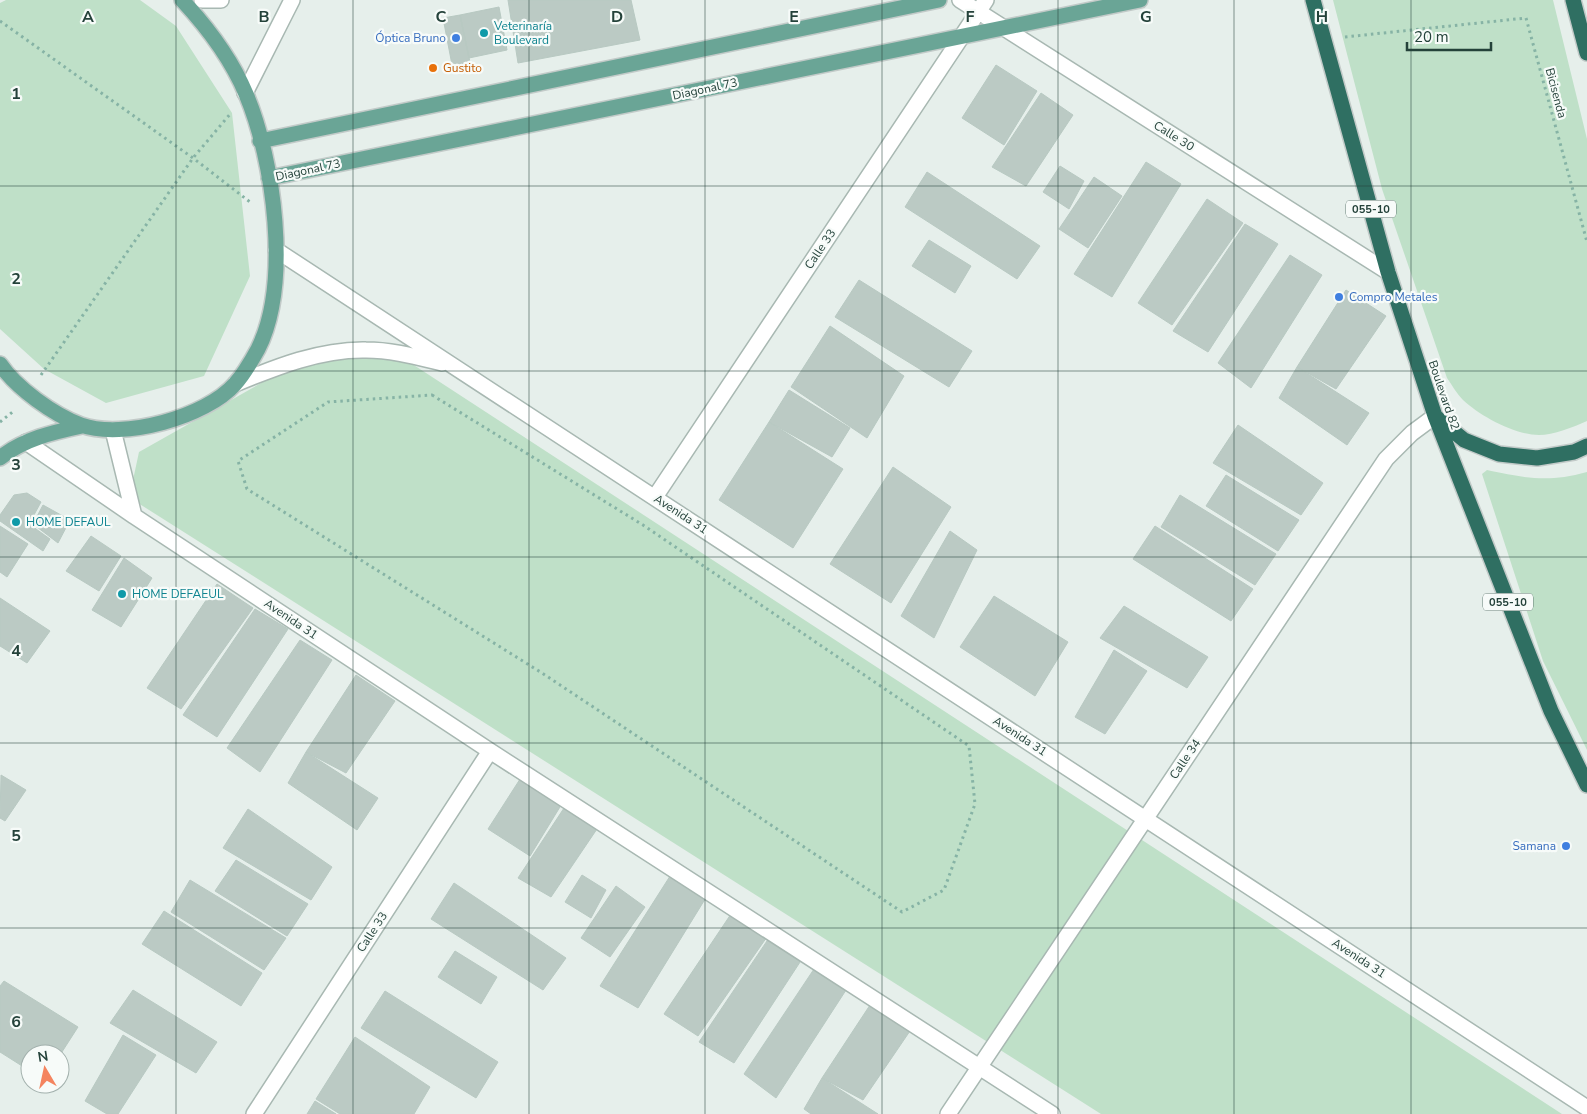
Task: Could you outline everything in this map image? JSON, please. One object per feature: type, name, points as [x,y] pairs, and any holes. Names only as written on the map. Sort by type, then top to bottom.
[{"type":"highway","name":"Boulevard 82","points":[[1313,0],[1388,272],[1435,416],[1551,711],[1587,785]]},
{"type":"highway","points":[[1573,0],[1587,52]]},
{"type":"highway","points":[[1435,416],[1464,440],[1499,454],[1536,458],[1574,452],[1587,446]]},
{"type":"main road","points":[[0,364],[29,394],[54,412],[82,426],[113,430],[148,427],[182,417],[214,401],[235,384],[258,348],[270,316],[276,282],[273,203],[269,178],[248,99],[222,50],[206,26],[182,0]]},
{"type":"main road","points":[[260,141],[939,0]]},
{"type":"main road","name":"Diagonal 73","points":[[269,178],[1140,0]]},
{"type":"main road","points":[[0,458],[26,442],[50,433],[82,426]]},
{"type":"street","points":[[202,0],[221,0]]},
{"type":"street","points":[[248,99],[292,0]]},
{"type":"street","name":"Calle 30","points":[[960,0],[982,6],[1004,28],[1388,272]]},
{"type":"street","name":"Calle 33","points":[[655,497],[982,6]]},
{"type":"street","name":"Avenida 31","points":[[276,250],[1587,1108]]},
{"type":"street","name":"Avenida 31","points":[[235,384],[285,365],[339,352],[366,350],[400,354],[453,365]]},
{"type":"street","name":"Calle 34","points":[[948,1114],[1386,458],[1412,433],[1435,416]]},
{"type":"street","points":[[113,430],[134,516]]},
{"type":"street","name":"Avenida 31","points":[[26,442],[134,516],[490,751],[1052,1114]]},
{"type":"street","name":"Calle 33","points":[[254,1114],[490,751]]},
{"type":"path","name":"Bicisenda","points":[[1343,37],[1526,18],[1587,242]]},
{"type":"path","points":[[0,21],[193,158],[252,204],[273,203]]},
{"type":"path","points":[[0,422],[16,410],[29,394],[50,361],[193,158],[232,113],[248,99]]},
{"type":"path","points":[[432,395],[643,525],[970,746],[975,804],[944,890],[902,912],[542,673],[247,489],[238,461],[328,402],[432,395]]},
{"type":"green space","points":[[6,0],[140,0],[176,26],[232,113],[250,276],[204,376],[106,403],[44,369],[0,329],[0,3]]},
{"type":"green space","points":[[1333,0],[1553,0],[1587,139],[1587,421],[1545,435],[1519,432],[1498,424],[1470,406],[1461,398],[1447,378],[1382,189]]},
{"type":"green space","points":[[349,356],[403,358],[1562,1114],[1101,1114],[138,503],[133,480],[139,452],[293,365]]},
{"type":"green space","points":[[1487,470],[1537,478],[1560,477],[1587,472],[1587,750],[1543,661],[1482,474]]},
{"type":"building","points":[[508,0],[631,0],[640,40],[518,63]]},
{"type":"building","name":"Veterinaría Boulevard","points":[[499,7],[507,50],[469,58],[460,15]]},
{"type":"building","name":"Óptica Bruno","points":[[460,15],[471,67],[453,70],[443,18]]},
{"type":"building","points":[[996,65],[1037,91],[1004,145],[962,118]]},
{"type":"building","points":[[1041,93],[1073,115],[1026,186],[992,167]]},
{"type":"building","points":[[1146,162],[1181,184],[1112,297],[1074,274]]},
{"type":"building","points":[[1060,166],[1084,181],[1069,209],[1043,192]]},
{"type":"building","points":[[927,172],[1040,246],[1017,279],[905,207]]},
{"type":"building","points":[[1094,177],[1122,196],[1088,248],[1059,229]]},
{"type":"building","points":[[1207,199],[1243,223],[1172,325],[1138,303]]},
{"type":"building","points":[[1245,224],[1278,244],[1208,352],[1173,331]]},
{"type":"building","points":[[929,240],[971,266],[955,293],[912,266]]},
{"type":"building","points":[[1290,255],[1322,275],[1251,388],[1218,363]]},
{"type":"building","points":[[859,280],[972,351],[949,387],[835,317]]},
{"type":"building","points":[[1346,290],[1386,316],[1336,389],[1297,367]]},
{"type":"building","points":[[830,326],[904,376],[867,438],[791,387]]},
{"type":"building","points":[[1297,367],[1369,413],[1347,445],[1279,398]]},
{"type":"building","points":[[789,390],[850,428],[832,457],[769,422]]},
{"type":"building","points":[[769,422],[843,469],[793,548],[719,500]]},
{"type":"building","points":[[1238,425],[1323,483],[1301,515],[1213,463]]},
{"type":"building","points":[[893,467],[951,507],[891,603],[830,564]]},
{"type":"building","points":[[1226,475],[1299,520],[1278,551],[1206,506]]},
{"type":"building","name":"HOME DEFAUL","points":[[27,493],[41,502],[29,524],[50,539],[43,551],[0,521],[0,515],[14,495]]},
{"type":"building","points":[[1180,495],[1276,554],[1255,585],[1161,527]]},
{"type":"building","points":[[43,505],[70,520],[58,543],[33,524]]},
{"type":"building","points":[[0,526],[28,544],[7,577],[0,572]]},
{"type":"building","points":[[1155,526],[1253,589],[1231,621],[1133,559]]},
{"type":"building","points":[[950,531],[977,550],[934,638],[901,616]]},
{"type":"building","name":"HOME DEFAEUL","points":[[91,536],[121,556],[99,591],[66,571]]},
{"type":"building","name":"HOME DEFAEUL","points":[[124,558],[152,578],[121,627],[92,610]]},
{"type":"building","points":[[217,584],[253,608],[181,709],[147,688]]},
{"type":"building","points":[[994,596],[1068,642],[1035,696],[960,647]]},
{"type":"building","points":[[0,598],[50,631],[27,663],[0,646]]},
{"type":"building","points":[[1124,606],[1208,657],[1187,688],[1100,638]]},
{"type":"building","points":[[255,609],[288,629],[217,737],[183,715]]},
{"type":"building","points":[[300,640],[332,660],[260,772],[227,748]]},
{"type":"building","points":[[1114,650],[1147,671],[1105,734],[1075,717]]},
{"type":"building","points":[[356,675],[395,701],[346,773],[306,752]]},
{"type":"building","points":[[306,752],[378,798],[357,830],[288,783]]},
{"type":"building","points":[[1,775],[26,790],[5,821],[0,818]]},
{"type":"building","points":[[522,776],[563,802],[530,856],[488,829]]},
{"type":"building","points":[[566,805],[599,826],[551,897],[518,878]]},
{"type":"building","points":[[248,809],[332,867],[311,900],[223,848]]},
{"type":"building","points":[[236,860],[308,904],[287,936],[215,891]]},
{"type":"building","points":[[672,873],[707,896],[638,1008],[600,986]]},
{"type":"building","points":[[582,875],[606,890],[591,918],[565,902]]},
{"type":"building","points":[[190,880],[286,938],[264,970],[171,912]]},
{"type":"building","points":[[454,883],[566,958],[543,990],[431,919]]},
{"type":"building","points":[[616,886],[645,907],[610,957],[581,938]]},
{"type":"building","points":[[164,911],[262,973],[241,1006],[142,944]]},
{"type":"building","points":[[733,911],[769,934],[698,1036],[664,1014]]},
{"type":"building","points":[[771,935],[804,956],[734,1063],[699,1042]]},
{"type":"building","points":[[455,951],[497,977],[481,1004],[438,977]]},
{"type":"building","points":[[816,966],[848,987],[776,1098],[744,1074]]},
{"type":"building","points":[[4,981],[78,1027],[67,1044],[20,1044],[20,1065],[0,1052],[0,986]]},
{"type":"building","points":[[133,990],[217,1042],[196,1073],[110,1023]]},
{"type":"building","points":[[385,991],[498,1062],[476,1098],[361,1028]]},
{"type":"building","points":[[872,1002],[912,1028],[863,1100],[822,1078]]},
{"type":"building","points":[[123,1035],[156,1055],[118,1114],[107,1114],[85,1101]]},
{"type":"building","points":[[355,1037],[430,1087],[414,1114],[340,1114],[316,1099]]},
{"type":"building","points":[[822,1078],[878,1114],[811,1114],[804,1109]]},
{"type":"building","points":[[315,1101],[336,1114],[307,1114]]},
{"type":"place","name":"Veterinaría Boulevard","points":[[484,33]]},
{"type":"place","name":"Óptica Bruno","points":[[456,38]]},
{"type":"place","name":"Gustito","points":[[433,68]]},
{"type":"place","name":"Compro Metales","points":[[1339,297]]},
{"type":"place","name":"HOME DEFAUL","points":[[16,522]]},
{"type":"place","name":"HOME DEFAEUL","points":[[122,594]]},
{"type":"place","name":"Samana","points":[[1566,846]]}]
